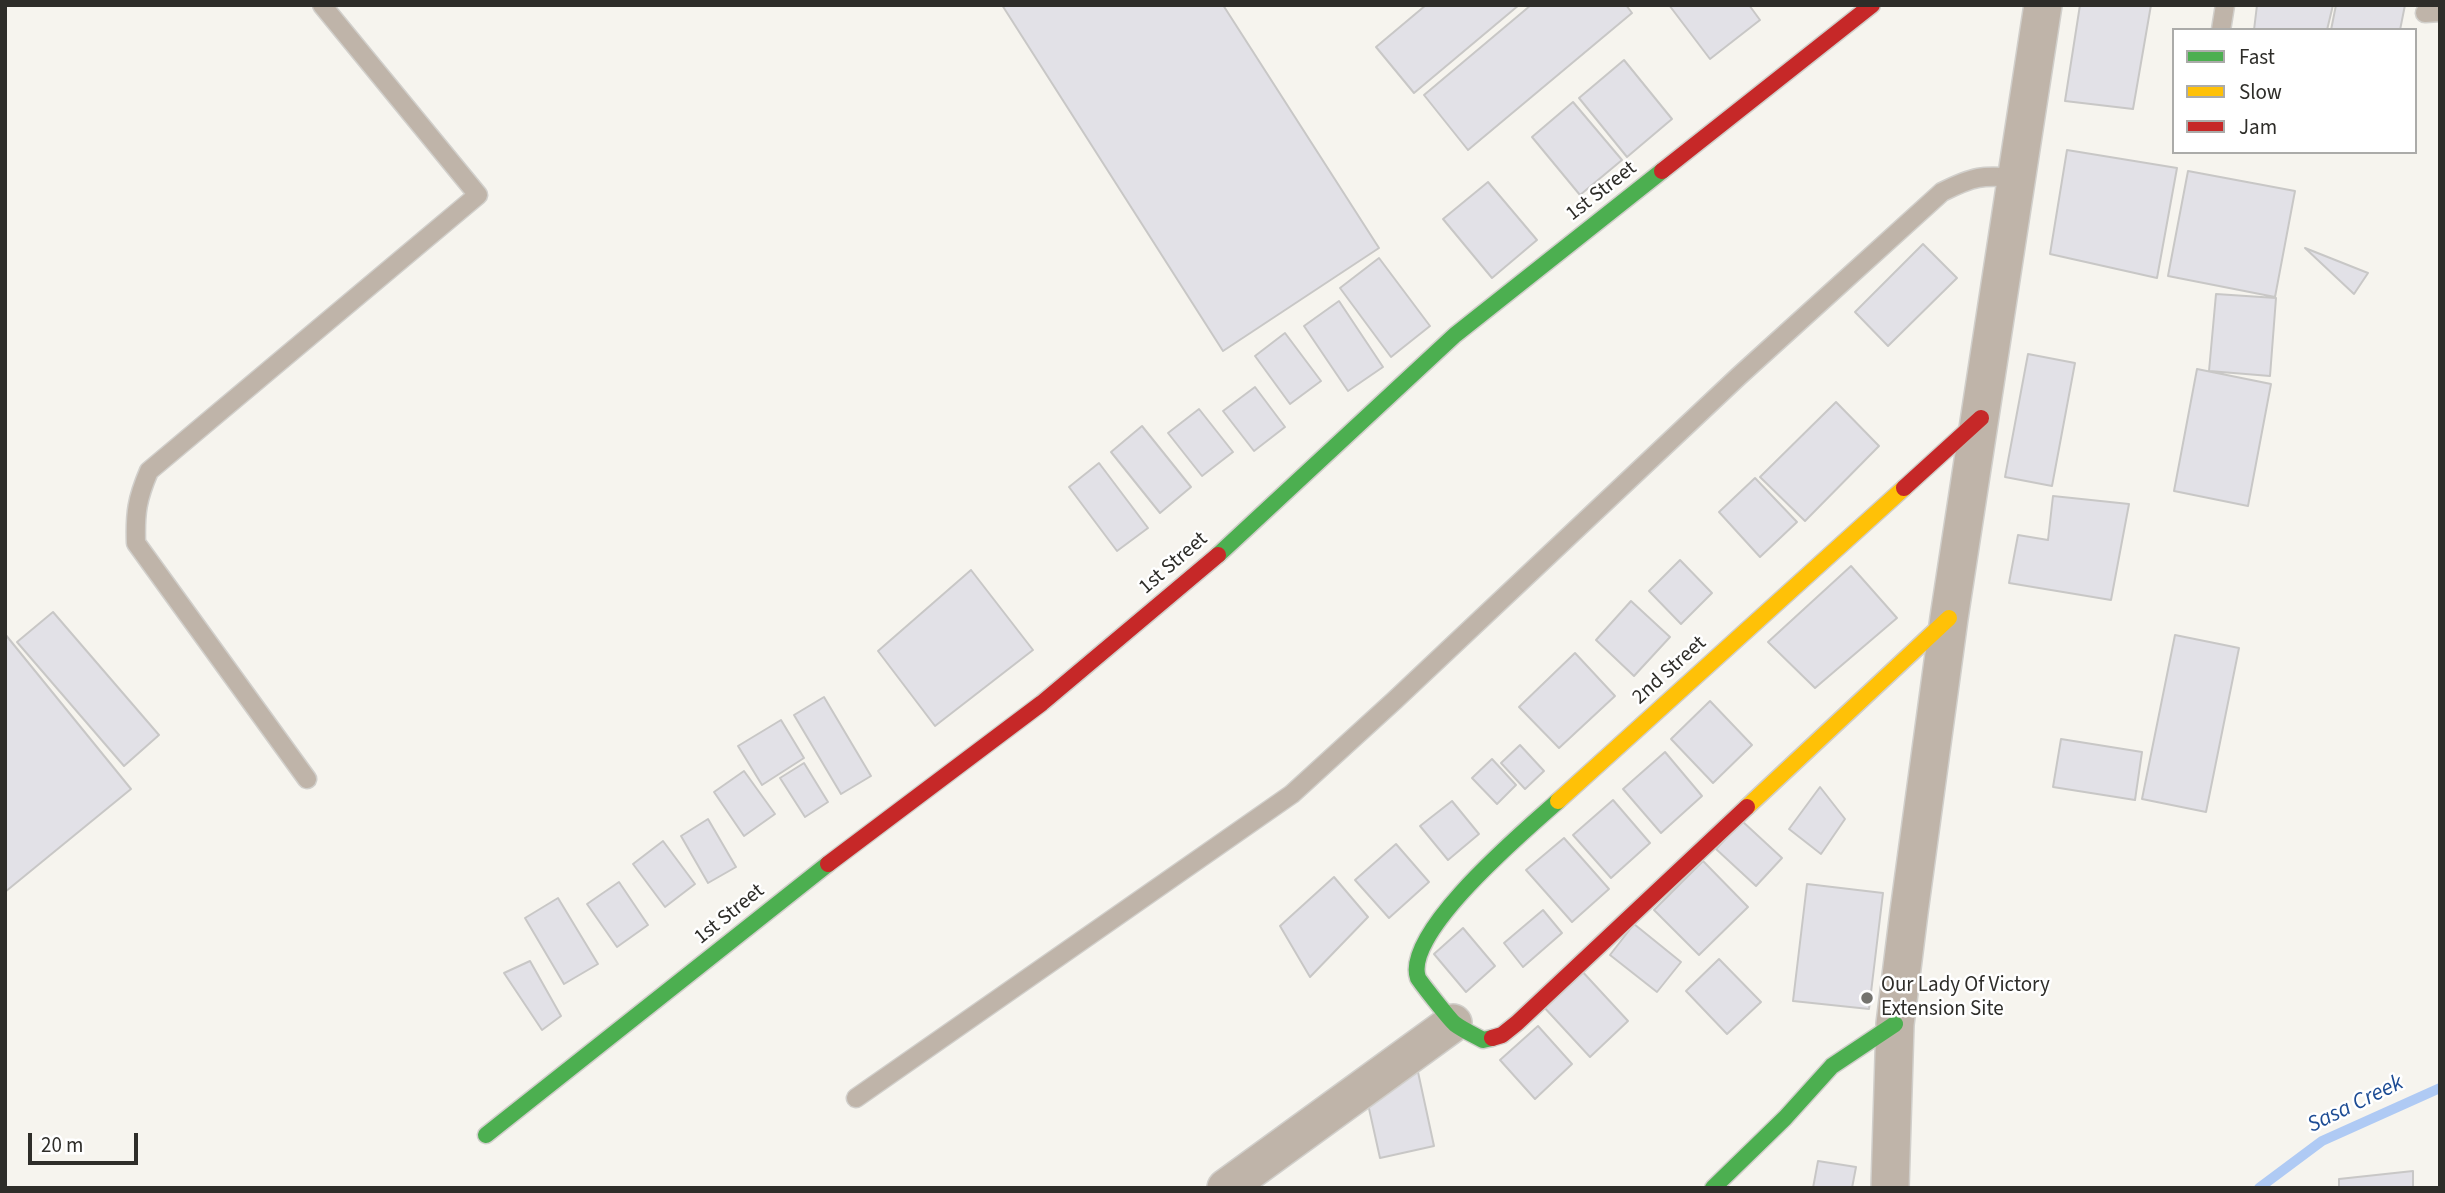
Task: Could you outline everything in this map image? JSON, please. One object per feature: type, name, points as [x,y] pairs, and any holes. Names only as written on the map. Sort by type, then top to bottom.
[{"type":"street","name":"1st Street","points":[[486,1135],[868,832],[1052,694],[1196,575],[1455,335],[1872,5]]},
{"type":"street","points":[[1890,1188],[1895,1024],[1949,618],[2043,5]]},
{"type":"street","name":"2nd Street","points":[[1453,1023],[1418,977],[1419,956],[1443,913],[1489,864],[1981,418]]},
{"type":"street","points":[[1226,1188],[1453,1023],[1483,1040],[1502,1035],[1949,618]]},
{"type":"street","points":[[1713,1188],[1785,1118],[1832,1066],[1895,1024]]},
{"type":"lane","points":[[307,779],[136,543],[135,514],[140,491],[149,471],[478,195],[322,5]]},
{"type":"lane","points":[[2221,28],[2225,5]]},
{"type":"lane","points":[[856,1098],[1292,794],[1395,701],[1740,376],[1942,192],[1963,181],[1986,175],[2017,178]]},
{"type":"building","points":[[1002,5],[1223,5],[1379,248],[1223,351]]},
{"type":"building","points":[[1426,5],[1519,5],[1414,93],[1376,47]]},
{"type":"building","points":[[1531,5],[1626,5],[1632,13],[1468,150],[1424,95]]},
{"type":"building","points":[[1669,5],[1749,5],[1760,20],[1710,59]]},
{"type":"building","points":[[2080,5],[2151,5],[2133,109],[2065,101]]},
{"type":"building","points":[[2257,5],[2333,5],[2327,28],[2254,28]]},
{"type":"building","points":[[2336,5],[2405,5],[2400,28],[2331,28]]},
{"type":"building","points":[[1624,60],[1672,119],[1627,157],[1579,98]]},
{"type":"building","points":[[1573,102],[1622,160],[1580,195],[1532,137]]},
{"type":"building","points":[[2067,150],[2177,168],[2157,278],[2050,254]]},
{"type":"building","points":[[2188,171],[2295,191],[2275,297],[2168,276]]},
{"type":"building","points":[[1488,182],[1537,240],[1492,278],[1443,219]]},
{"type":"building","points":[[1923,244],[1957,278],[1888,346],[1855,312]]},
{"type":"building","points":[[2305,248],[2368,273],[2354,294]]},
{"type":"building","points":[[1379,258],[1430,326],[1391,357],[1340,288]]},
{"type":"building","points":[[2216,294],[2276,298],[2270,376],[2209,371]]},
{"type":"building","points":[[1339,301],[1383,367],[1348,391],[1304,326]]},
{"type":"building","points":[[1285,333],[1321,381],[1290,404],[1255,356]]},
{"type":"building","points":[[2028,354],[2075,363],[2052,486],[2005,477]]},
{"type":"building","points":[[2197,369],[2271,384],[2248,506],[2174,491]]},
{"type":"building","points":[[1255,387],[1285,427],[1254,451],[1223,411]]},
{"type":"building","points":[[1836,402],[1879,446],[1805,521],[1760,477]]},
{"type":"building","points":[[1199,409],[1233,452],[1202,476],[1168,433]]},
{"type":"building","points":[[1142,426],[1191,487],[1160,513],[1111,452]]},
{"type":"building","points":[[1099,463],[1148,528],[1117,551],[1069,487]]},
{"type":"building","points":[[1755,478],[1797,522],[1760,557],[1719,512]]},
{"type":"building","points":[[2053,496],[2129,504],[2111,600],[2009,583],[2018,535],[2048,540]]},
{"type":"building","points":[[1680,560],[1712,593],[1681,624],[1649,591]]},
{"type":"building","points":[[1851,566],[1897,618],[1815,688],[1768,642]]},
{"type":"building","points":[[971,570],[1033,650],[935,726],[878,651]]},
{"type":"building","points":[[1631,601],[1670,637],[1634,676],[1596,640]]},
{"type":"building","points":[[53,612],[159,735],[124,766],[17,642]]},
{"type":"building","points":[[5,634],[131,789],[5,892]]},
{"type":"building","points":[[2175,635],[2239,648],[2206,812],[2142,799]]},
{"type":"building","points":[[1575,653],[1615,696],[1559,748],[1519,707]]},
{"type":"building","points":[[824,697],[871,776],[841,794],[794,715]]},
{"type":"building","points":[[1710,701],[1752,745],[1713,783],[1671,739]]},
{"type":"building","points":[[781,720],[804,758],[762,785],[738,746]]},
{"type":"building","points":[[2061,739],[2142,752],[2135,800],[2053,787]]},
{"type":"building","points":[[1520,745],[1544,771],[1525,789],[1501,763]]},
{"type":"building","points":[[1665,752],[1702,796],[1661,833],[1623,789]]},
{"type":"building","points":[[1492,759],[1516,785],[1497,804],[1472,778]]},
{"type":"building","points":[[804,763],[828,802],[805,817],[780,778]]},
{"type":"building","points":[[744,771],[775,814],[744,836],[714,792]]},
{"type":"building","points":[[1820,787],[1845,819],[1821,854],[1789,829]]},
{"type":"building","points":[[1613,800],[1650,843],[1611,878],[1573,835]]},
{"type":"building","points":[[1452,801],[1479,834],[1448,860],[1420,826]]},
{"type":"building","points":[[708,819],[736,867],[708,883],[681,836]]},
{"type":"building","points":[[1742,821],[1782,858],[1756,886],[1716,849]]},
{"type":"building","points":[[1564,838],[1609,889],[1572,922],[1526,870]]},
{"type":"building","points":[[663,841],[695,884],[665,907],[633,864]]},
{"type":"building","points":[[1396,844],[1429,882],[1389,918],[1355,880]]},
{"type":"building","points":[[1703,861],[1748,907],[1699,955],[1654,910]]},
{"type":"building","points":[[1334,877],[1368,917],[1310,977],[1280,926]]},
{"type":"building","points":[[619,882],[648,925],[617,947],[587,904]]},
{"type":"building","points":[[1807,884],[1883,893],[1869,1009],[1793,1001]]},
{"type":"building","points":[[558,898],[598,964],[564,984],[525,918]]},
{"type":"building","points":[[1543,910],[1562,933],[1523,967],[1504,943]]},
{"type":"building","points":[[1634,924],[1681,962],[1657,992],[1610,955]]},
{"type":"building","points":[[1463,928],[1495,966],[1466,992],[1434,954]]},
{"type":"building","points":[[1719,959],[1761,1002],[1727,1034],[1686,991]]},
{"type":"building","points":[[530,961],[561,1016],[542,1030],[504,973]]},
{"type":"building","points":[[1580,969],[1628,1021],[1590,1057],[1542,1005]]},
{"type":"building","points":[[1538,1026],[1572,1064],[1535,1099],[1500,1060]]},
{"type":"building","points":[[1418,1072],[1434,1146],[1380,1158],[1366,1095]]},
{"type":"building","points":[[1818,1161],[1856,1167],[1852,1188],[1813,1188]]},
{"type":"building","points":[[2413,1171],[2413,1188],[2339,1188],[2339,1179]]},
{"type":"waterway","name":"Sasa Creek","points":[[2259,1188],[2322,1141],[2440,1088]]},
{"type":"traffic: fast","points":[[1218,555],[1455,335],[1662,171]]},
{"type":"traffic: fast","points":[[1492,1038],[1483,1040],[1452,1021],[1418,978],[1418,959],[1429,935],[1470,883],[1558,801]]},
{"type":"traffic: fast","points":[[486,1135],[828,864]]},
{"type":"traffic: fast","points":[[1713,1188],[1785,1118],[1832,1066],[1895,1024]]},
{"type":"traffic: slow","points":[[1558,801],[1904,488]]},
{"type":"traffic: slow","points":[[1747,807],[1949,618]]},
{"type":"traffic: jam","points":[[1662,171],[1872,5]]},
{"type":"traffic: jam","points":[[1904,488],[1981,418]]},
{"type":"traffic: jam","points":[[828,864],[1042,703],[1218,555]]},
{"type":"traffic: jam","points":[[1492,1038],[1502,1035],[1517,1023],[1747,807]]},
{"type":"place","name":"Our Lady Of Victory Extension Site","points":[[1867,998]]}]
